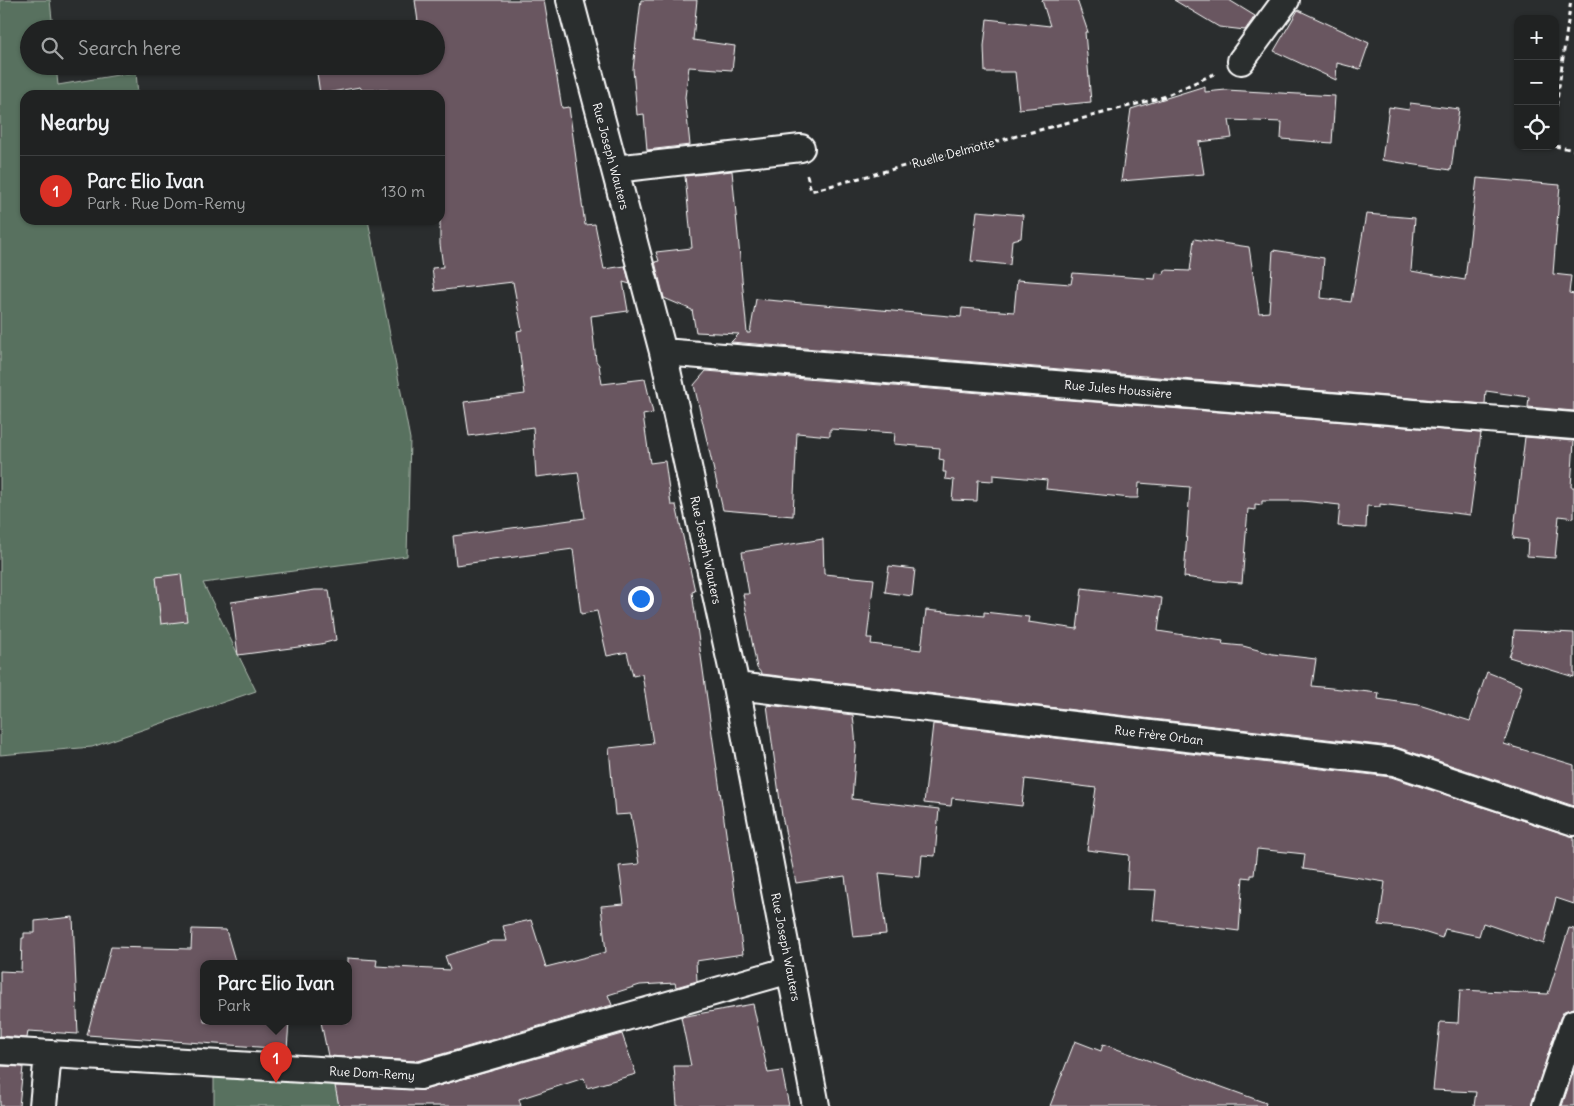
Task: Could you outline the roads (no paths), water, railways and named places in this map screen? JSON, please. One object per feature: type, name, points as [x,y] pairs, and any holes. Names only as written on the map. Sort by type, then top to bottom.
[{"type":"street","name":"Rue Joseph Wauters","points":[[570,0],[662,352],[736,686],[816,1106]]},
{"type":"street","points":[[1241,61],[1286,0]]},
{"type":"street","points":[[615,169],[801,148]]},
{"type":"street","name":"Rue Jules Houssière","points":[[662,352],[1574,426]]},
{"type":"street","name":"Rue Frère Orban","points":[[736,686],[1394,762],[1574,822]]},
{"type":"street","name":"Rue Dom-Remy","points":[[0,1051],[420,1076],[790,970]]},
{"type":"street","points":[[1546,1106],[1574,1023]]},
{"type":"street","points":[[42,1106],[48,1054]]},
{"type":"place","name":"Parc Elio Ivan","points":[[276,1083]]}]
